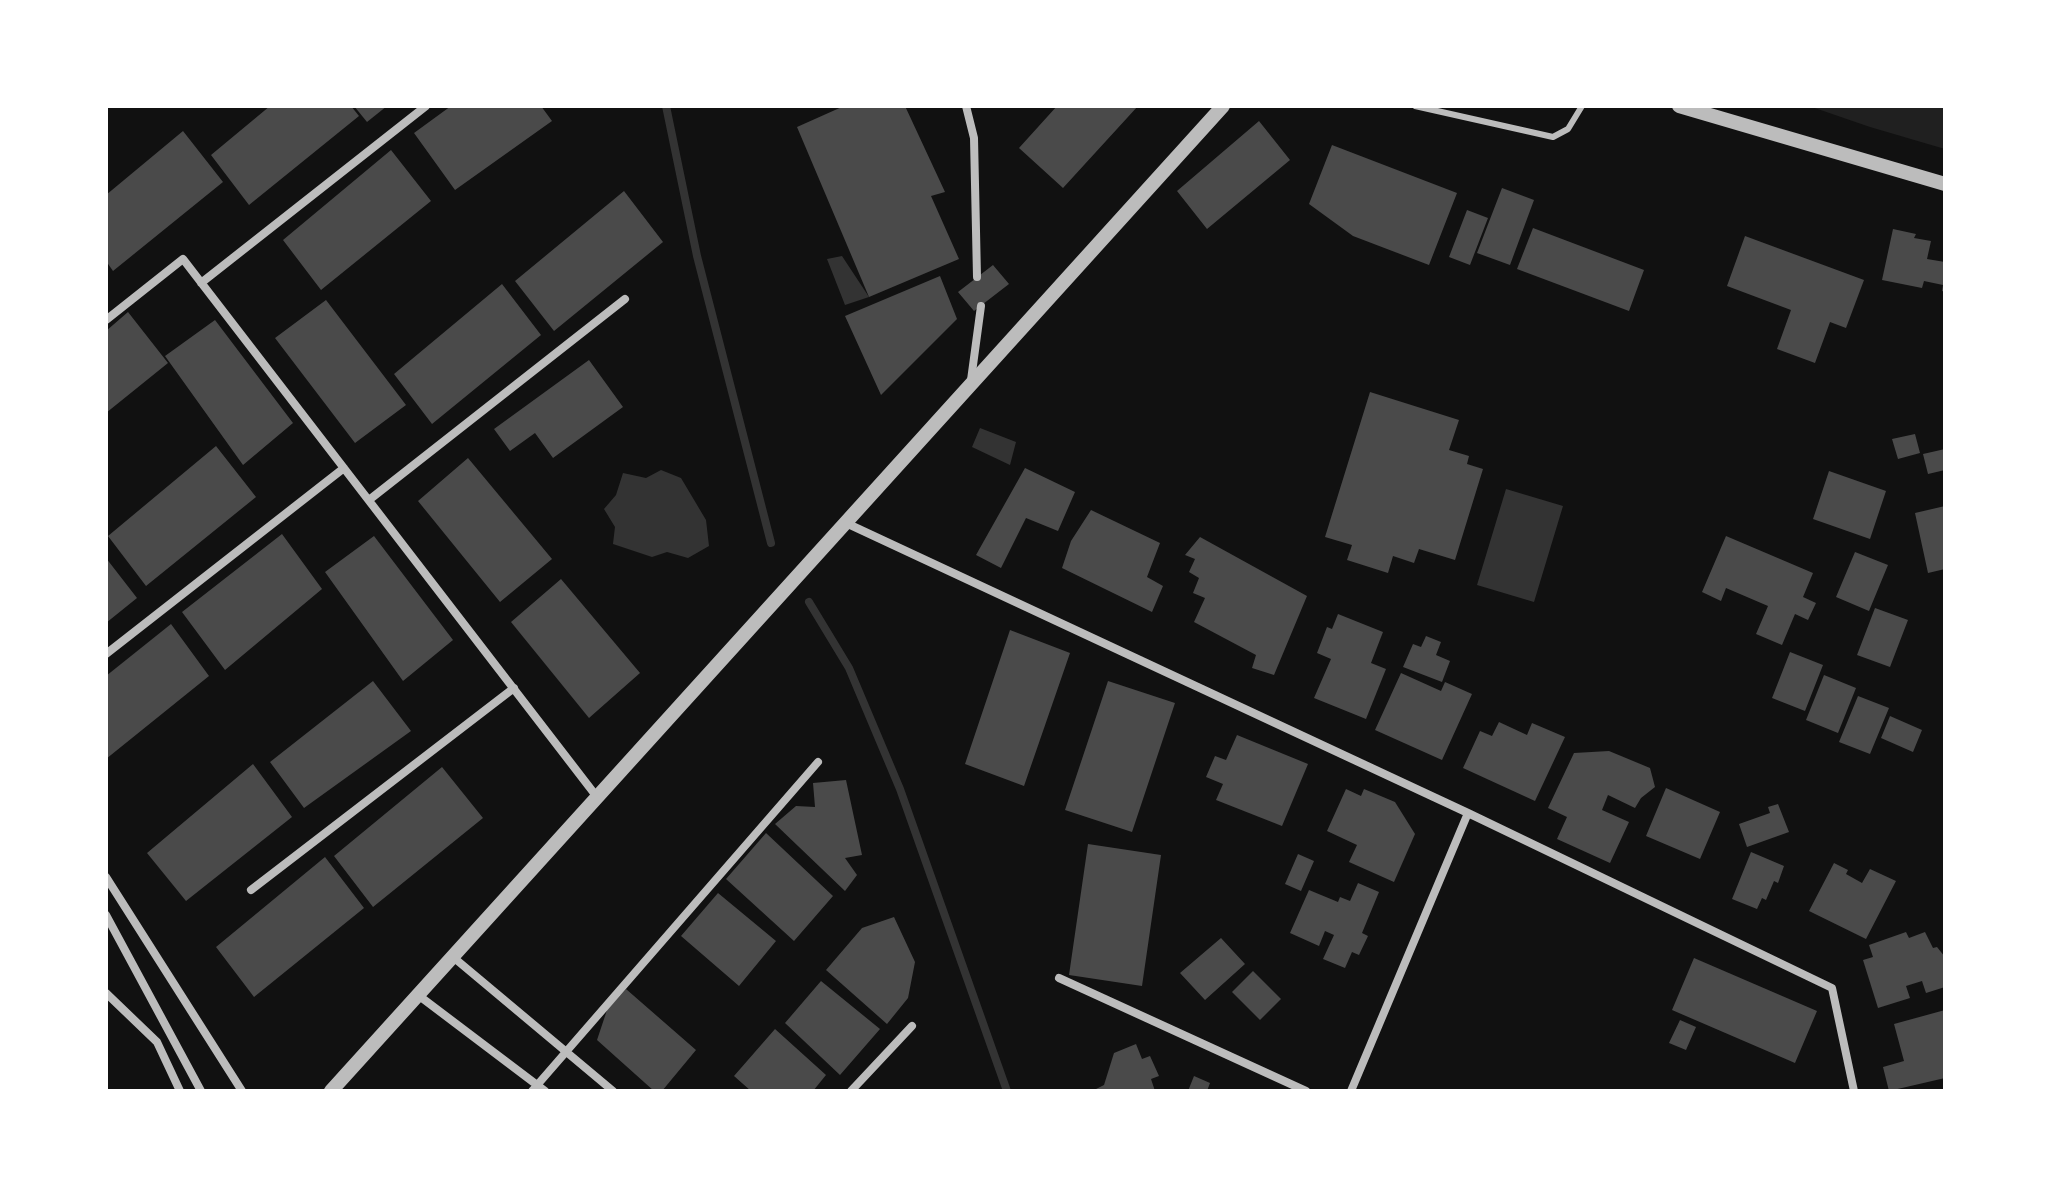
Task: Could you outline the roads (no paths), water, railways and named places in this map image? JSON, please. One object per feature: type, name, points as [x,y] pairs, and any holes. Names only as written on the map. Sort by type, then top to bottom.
[{"type":"street","points":[[201,283],[426,106]]},
{"type":"street","points":[[966,106],[974,138],[977,277]]},
{"type":"street","points":[[331,1091],[1223,106]]},
{"type":"street","points":[[1679,106],[1945,184]]},
{"type":"street","points":[[106,320],[183,259],[597,797]]},
{"type":"street","points":[[369,500],[625,299]]},
{"type":"street","points":[[971,384],[981,306]]},
{"type":"street","points":[[106,654],[344,468]]},
{"type":"street","points":[[846,523],[1468,813],[1832,988],[1854,1091]]},
{"type":"street","points":[[251,890],[514,688]]},
{"type":"street","points":[[418,995],[538,1089],[566,1051],[818,762]]},
{"type":"street","points":[[1351,1091],[1468,813]]},
{"type":"street","points":[[106,877],[242,1091]]},
{"type":"street","points":[[106,915],[201,1091]]},
{"type":"street","points":[[453,957],[613,1091]]},
{"type":"street","points":[[1059,978],[1306,1091]]},
{"type":"street","points":[[106,993],[157,1042],[180,1091]]},
{"type":"street","points":[[851,1091],[912,1026]]},
{"type":"lane","points":[[1415,106],[1553,137],[1568,129],[1582,106]]},
{"type":"waterway","points":[[666,106],[697,256],[771,543]]},
{"type":"waterway","points":[[809,602],[849,668],[900,789],[1007,1091]]}]
